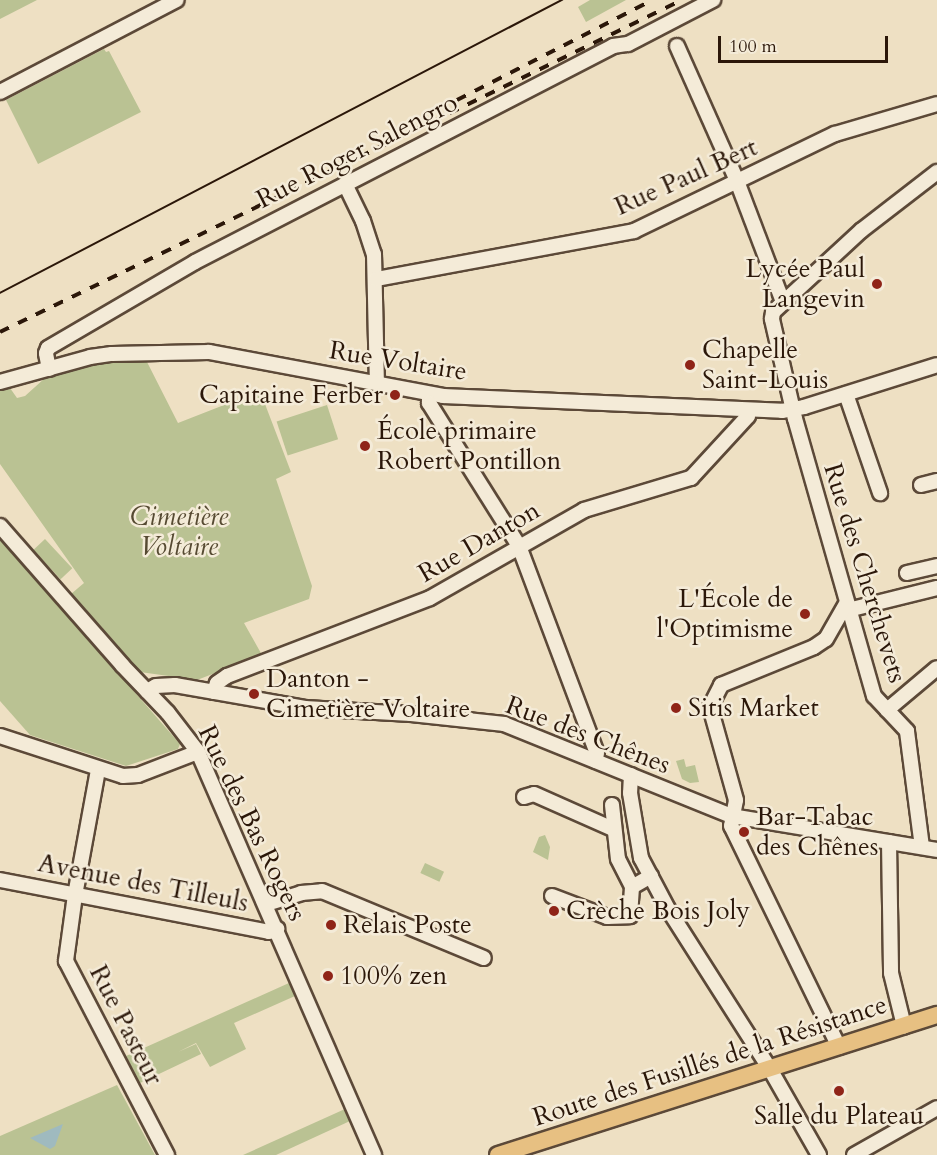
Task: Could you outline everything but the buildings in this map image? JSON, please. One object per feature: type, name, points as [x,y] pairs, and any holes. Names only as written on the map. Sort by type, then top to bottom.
[{"type":"main road","name":"Route des Fusillés de la Résistance","points":[[498,1155],[937,1015]]},
{"type":"street","points":[[0,92],[177,0]]},
{"type":"street","name":"Rue Roger Salengro","points":[[49,369],[45,353],[48,348],[195,262],[612,46],[628,44],[713,0]]},
{"type":"street","points":[[677,46],[737,182],[783,302],[862,230],[937,172]]},
{"type":"street","name":"Rue Paul Bert","points":[[376,279],[634,231],[835,134],[937,104]]},
{"type":"street","points":[[345,183],[371,240],[376,279],[377,383]]},
{"type":"street","name":"Rue des Cherchevets","points":[[783,302],[773,312],[772,319],[793,410],[874,696],[907,731],[922,847]]},
{"type":"street","name":"Rue Voltaire","points":[[0,382],[112,354],[209,352],[429,394],[748,410],[793,410],[937,365]]},
{"type":"street","points":[[429,394],[429,403],[519,546],[597,753],[595,761]]},
{"type":"street","points":[[846,394],[880,493]]},
{"type":"street","name":"Rue Danton","points":[[214,692],[217,683],[228,676],[430,598],[584,510],[692,478],[748,416],[748,410]]},
{"type":"street","points":[[921,485],[937,481]]},
{"type":"street","name":"Rue des Bas Rogers","points":[[0,526],[184,732],[198,752],[374,1155]]},
{"type":"street","points":[[907,573],[937,566]]},
{"type":"street","points":[[839,1047],[731,826],[736,800],[710,714],[712,698],[721,685],[814,647],[826,639],[847,607],[937,588]]},
{"type":"street","points":[[887,710],[937,668]]},
{"type":"street","name":"Rue des Chênes","points":[[147,691],[162,685],[304,708],[411,714],[504,724],[732,816],[937,850]]},
{"type":"street","points":[[0,736],[117,775],[138,775],[198,752]]},
{"type":"street","name":"Rue Pasteur","points":[[98,770],[75,895],[66,961],[167,1155]]},
{"type":"street","points":[[631,776],[630,793],[641,858],[696,956],[770,1069],[819,1155]]},
{"type":"street","points":[[524,797],[534,794],[612,829]]},
{"type":"street","points":[[552,896],[607,917],[630,916],[632,887],[618,859],[612,829],[612,805]]},
{"type":"street","points":[[889,842],[891,973],[904,1026]]},
{"type":"street","points":[[632,887],[651,876]]},
{"type":"street","name":"Avenue des Tilleuls","points":[[0,880],[269,932],[277,929]]},
{"type":"street","points":[[266,904],[301,894],[322,891],[484,958]]},
{"type":"street","points":[[854,1155],[937,1108]]},
{"type":"green space","points":[[0,0],[37,0],[0,19]]},
{"type":"green space","points":[[590,0],[626,0],[586,22],[578,7]]},
{"type":"green space","points":[[104,49],[106,52],[109,51],[141,112],[38,164],[6,100]]},
{"type":"green space","name":"Cimetière Voltaire","points":[[146,360],[178,423],[260,391],[291,472],[276,479],[312,586],[309,599],[244,623],[262,655],[197,680],[140,672],[71,594],[84,583],[0,464],[0,391],[10,388],[17,398],[25,396],[45,378],[112,361]]},
{"type":"green space","points":[[327,405],[338,439],[288,456],[277,421]]},
{"type":"green space","points":[[0,538],[180,744],[178,749],[126,766],[30,735],[0,701]]},
{"type":"green space","points":[[45,539],[72,568],[61,579],[33,550]]},
{"type":"green space","points":[[684,759],[686,767],[695,765],[699,782],[690,783],[682,779],[676,761]]},
{"type":"green space","points":[[545,835],[550,847],[548,860],[533,852],[539,837]]},
{"type":"green space","points":[[425,863],[444,872],[439,882],[420,873]]},
{"type":"green space","points":[[289,983],[295,996],[234,1023],[246,1049],[210,1067],[196,1043],[178,1052],[196,1044],[201,1054],[140,1083],[126,1056]]},
{"type":"green space","points":[[117,1085],[155,1155],[0,1155],[0,1136]]},
{"type":"green space","points":[[345,1109],[350,1121],[276,1155],[243,1155]]},
{"type":"water","points":[[63,1124],[55,1146],[50,1149],[30,1138]]},
{"type":"tram line","points":[[0,293],[562,0]]},
{"type":"railway","points":[[457,100],[652,0]]},
{"type":"railway","points":[[0,332],[682,0]]},
{"type":"place","name":"Lycée Paul Langevin","points":[[877,284]]},
{"type":"place","name":"Chapelle Saint-Louis","points":[[690,365]]},
{"type":"place","name":"Capitaine Ferber","points":[[395,395]]},
{"type":"place","name":"École primaire Robert Pontillon","points":[[365,446]]},
{"type":"place","name":"L'École de l'Optimisme","points":[[805,614]]},
{"type":"place","name":"Danton - Cimetière Voltaire","points":[[254,694]]},
{"type":"place","name":"Sitis Market","points":[[676,708]]},
{"type":"place","name":"Bar-Tabac des Chênes","points":[[744,832]]},
{"type":"place","name":"Crèche Bois Joly","points":[[554,911]]},
{"type":"place","name":"Relais Poste","points":[[331,925]]},
{"type":"place","name":"100% zen","points":[[328,976]]},
{"type":"place","name":"Salle du Plateau","points":[[839,1091]]}]
